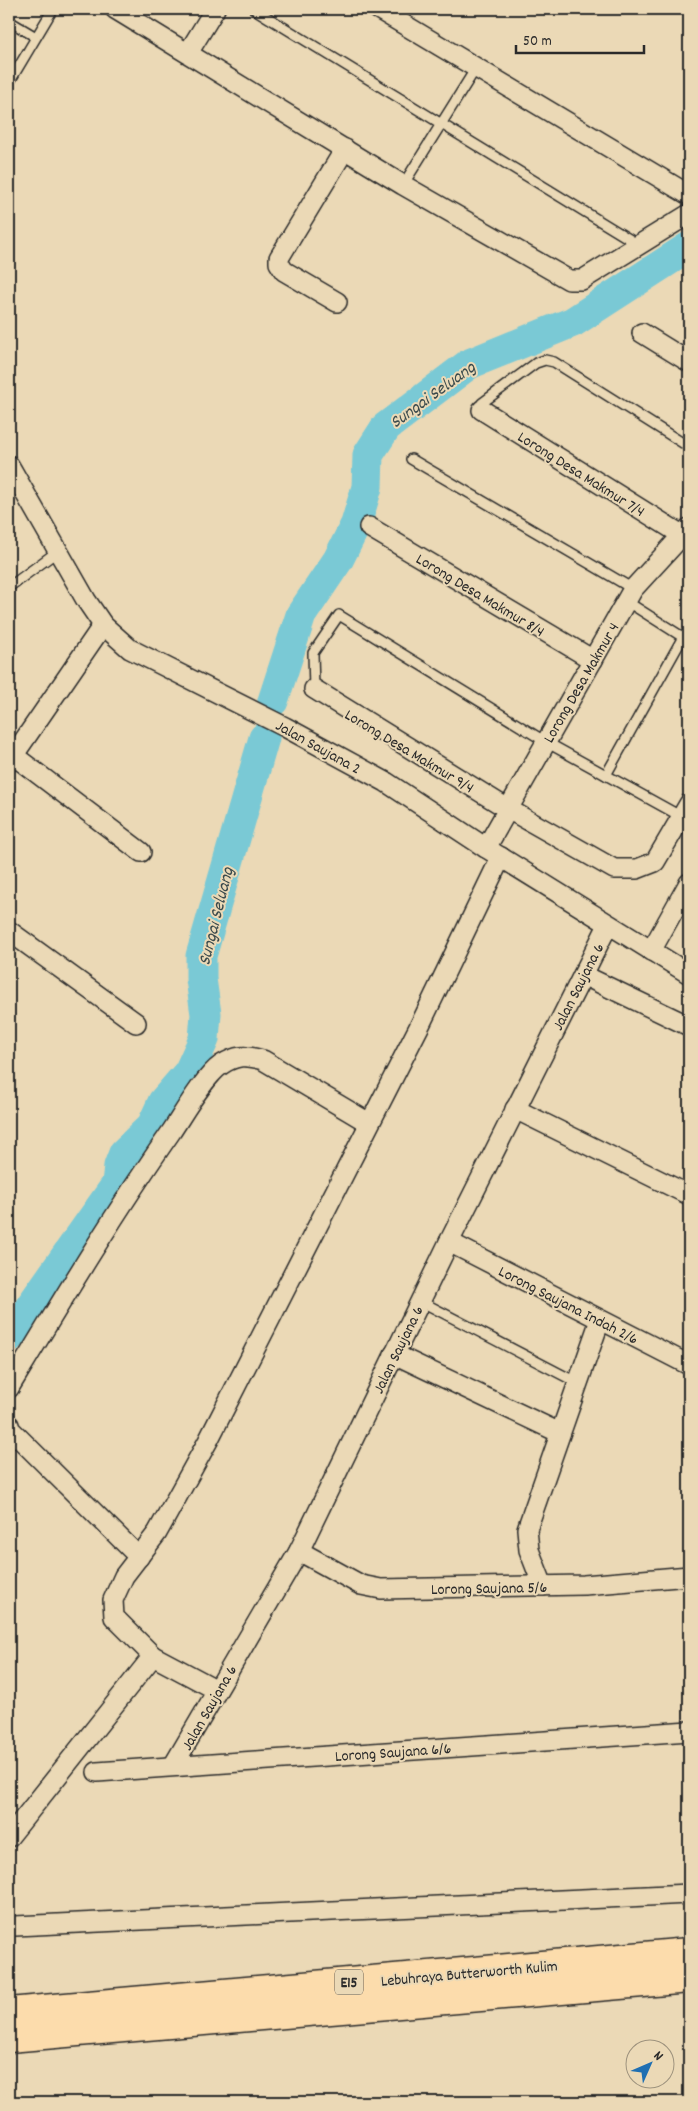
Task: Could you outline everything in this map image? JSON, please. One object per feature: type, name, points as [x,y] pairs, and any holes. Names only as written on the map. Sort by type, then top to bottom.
[{"type":"highway","name":"Lebuhraya Butterworth Kulim","points":[[9,2012],[689,1952]]},
{"type":"highway","name":"Lebuhraya Butterworth Kulim","points":[[9,2038],[689,1979]]},
{"type":"street","points":[[115,9],[403,185],[570,280],[582,280],[689,214]]},
{"type":"street","points":[[188,53],[215,9]]},
{"type":"street","points":[[378,9],[689,195]]},
{"type":"street","points":[[337,302],[284,271],[279,263],[279,258],[345,149]]},
{"type":"street","points":[[642,333],[689,362]]},
{"type":"street","name":"Lorong Desa Makmur 7/4","points":[[482,410],[686,532]]},
{"type":"street","name":"Jalan Saujana 2","points":[[9,465],[86,600],[103,624],[130,649],[285,727],[386,782],[493,853],[689,974]]},
{"type":"street","name":"Lorong Desa Makmur 8/4","points":[[370,527],[592,660]]},
{"type":"street","name":"Lorong Desa Makmur 4","points":[[217,1690],[153,1656],[114,1617],[112,1600],[124,1576],[157,1533],[208,1441],[421,1023],[493,853],[508,809],[630,595],[686,532]]},
{"type":"street","points":[[103,624],[11,758],[141,852]]},
{"type":"street","name":"Lorong Desa Makmur 9/4","points":[[314,689],[508,809],[614,869],[637,869],[655,862],[686,810]]},
{"type":"street","points":[[651,950],[689,883]]},
{"type":"street","name":"Jalan Saujana 6","points":[[173,1766],[299,1550],[448,1242],[608,925]]},
{"type":"street","points":[[9,931],[136,1023]]},
{"type":"street","points":[[583,975],[689,1026]]},
{"type":"street","points":[[9,1388],[126,1196],[202,1086],[219,1067],[236,1057],[249,1056],[263,1060],[369,1123]]},
{"type":"street","points":[[515,1109],[689,1195]]},
{"type":"street","name":"Lorong Saujana Indah 2/6","points":[[448,1242],[689,1366]]},
{"type":"street","points":[[543,1586],[529,1550],[526,1528],[600,1320]]},
{"type":"street","points":[[394,1354],[560,1433]]},
{"type":"street","points":[[9,1426],[139,1556]]},
{"type":"street","name":"Lorong Saujana 5/6","points":[[299,1550],[361,1585],[381,1589],[584,1585],[689,1576]]},
{"type":"street","points":[[9,1837],[142,1667],[153,1656]]},
{"type":"street","name":"Lorong Saujana 6/6","points":[[98,1772],[689,1731]]},
{"type":"street","points":[[14,1926],[689,1894]]},
{"type":"lane","points":[[9,83],[53,9]]},
{"type":"lane","points":[[254,9],[639,245]]},
{"type":"lane","points":[[9,21],[36,37]]},
{"type":"lane","points":[[403,185],[476,68]]},
{"type":"lane","points":[[482,410],[480,407],[482,403],[536,363],[545,360],[554,362],[689,447]]},
{"type":"lane","points":[[412,459],[630,595],[687,636],[606,775]]},
{"type":"lane","points":[[9,587],[58,551]]},
{"type":"lane","points":[[314,689],[313,653],[338,615],[546,742],[606,775],[686,810]]},
{"type":"lane","points":[[420,1301],[578,1383]]},
{"type":"waterway","name":"Sungai Seluang","points":[[273,701],[301,615],[338,560],[356,524],[367,487],[368,455],[386,427],[469,364],[573,322],[689,247]]},
{"type":"waterway","name":"Sungai Seluang","points":[[9,1337],[117,1184],[119,1166],[124,1153],[152,1126],[163,1102],[189,1072],[204,1039],[206,1014],[201,979],[201,956],[264,738]]}]
